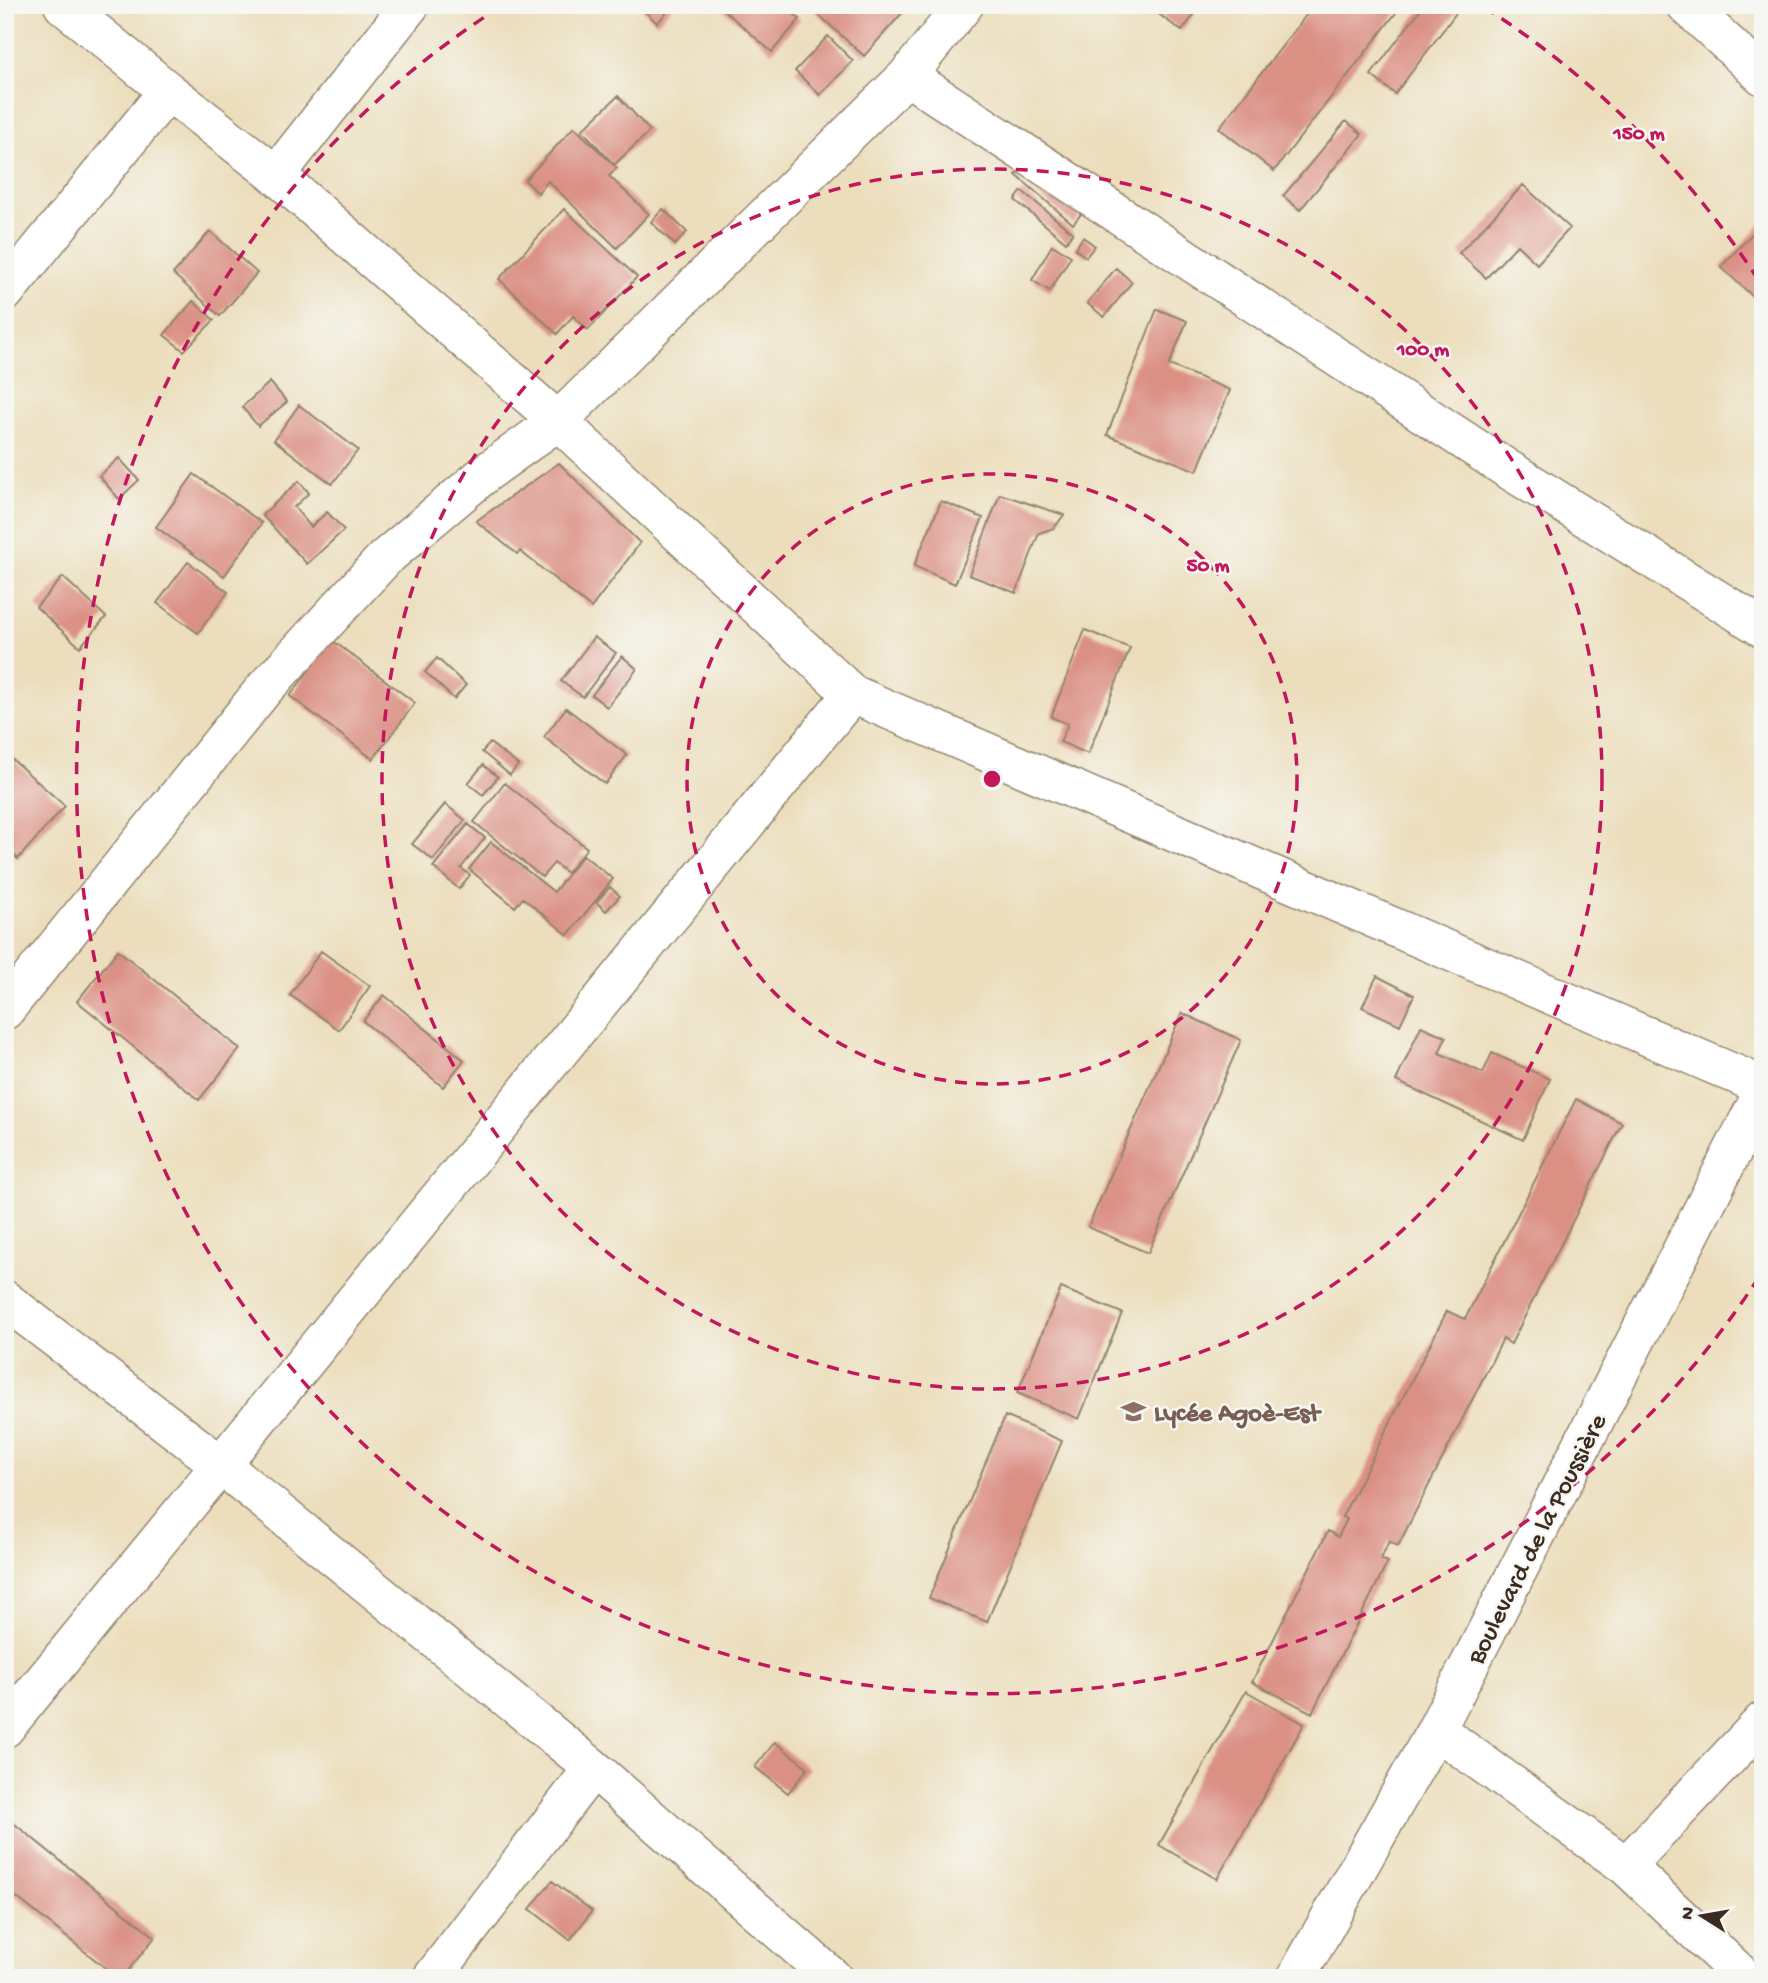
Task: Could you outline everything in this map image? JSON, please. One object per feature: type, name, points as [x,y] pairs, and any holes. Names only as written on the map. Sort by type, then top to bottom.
[{"type":"street","points":[[63,5],[168,91],[276,174],[558,421],[852,694],[1763,1086]]},
{"type":"street","points":[[276,174],[410,5]]},
{"type":"street","points":[[5,1010],[265,688],[385,558],[487,472],[558,421],[907,76],[964,5]]},
{"type":"street","points":[[1686,5],[1763,76]]},
{"type":"street","points":[[907,76],[1506,468],[1763,628]]},
{"type":"street","points":[[5,292],[168,91]]},
{"type":"street","points":[[5,1728],[852,694]]},
{"type":"street","name":"Boulevard de la Poussière","points":[[1296,1978],[1436,1730],[1763,1092]]},
{"type":"street","points":[[5,1300],[221,1465],[593,1768],[833,1978]]},
{"type":"street","points":[[1626,1866],[1763,1721]]},
{"type":"street","points":[[1436,1730],[1626,1866],[1745,1978]]},
{"type":"street","points":[[432,1978],[593,1768]]},
{"type":"building","points":[[638,5],[674,5],[657,23]]},
{"type":"building","points":[[718,5],[784,5],[800,19],[772,52]]},
{"type":"building","points":[[808,5],[897,5],[904,11],[864,56]]},
{"type":"building","points":[[1156,5],[1201,5],[1182,31],[1153,10]]},
{"type":"building","points":[[1314,5],[1402,5],[1274,171],[1219,128]]},
{"type":"building","points":[[1424,5],[1462,5],[1395,94],[1371,75]]},
{"type":"building","points":[[828,36],[853,61],[820,95],[795,71]]},
{"type":"building","points":[[618,96],[650,131],[614,165],[582,130]]},
{"type":"building","points":[[1346,121],[1362,134],[1300,210],[1283,196]]},
{"type":"building","points":[[574,127],[617,168],[609,176],[649,214],[617,248],[548,181],[538,193],[525,180]]},
{"type":"building","points":[[1025,165],[1081,214],[1073,224],[1016,175]]},
{"type":"building","points":[[1523,185],[1570,228],[1537,264],[1517,245],[1486,278],[1459,253]]},
{"type":"building","points":[[1022,191],[1073,233],[1066,242],[1015,200]]},
{"type":"building","points":[[564,209],[637,277],[588,330],[573,316],[557,334],[499,279]]},
{"type":"building","points":[[663,209],[687,232],[675,245],[651,222]]},
{"type":"building","points":[[1763,222],[1763,306],[1721,267]]},
{"type":"building","points":[[210,231],[257,273],[220,316],[173,274]]},
{"type":"building","points":[[1083,237],[1095,246],[1086,257],[1075,249]]},
{"type":"building","points":[[1052,245],[1071,256],[1050,291],[1032,280]]},
{"type":"building","points":[[1116,268],[1132,282],[1104,317],[1087,303]]},
{"type":"building","points":[[193,301],[214,320],[184,351],[164,335]]},
{"type":"building","points":[[1157,309],[1187,321],[1169,365],[1230,390],[1197,471],[1107,435]]},
{"type":"building","points":[[270,382],[287,402],[258,426],[242,407]]},
{"type":"building","points":[[299,405],[358,450],[332,484],[274,440]]},
{"type":"building","points":[[119,458],[139,480],[119,499],[99,476]]},
{"type":"building","points":[[559,463],[640,543],[591,608],[520,551],[517,554],[476,521]]},
{"type":"building","points":[[194,474],[262,523],[224,576],[156,527]]},
{"type":"building","points":[[299,481],[309,493],[294,507],[311,527],[327,512],[344,530],[307,564],[262,515]]},
{"type":"building","points":[[1000,494],[1064,515],[1054,528],[1039,533],[1016,593],[969,575]]},
{"type":"building","points":[[941,501],[983,518],[955,584],[914,566]]},
{"type":"building","points":[[188,562],[228,592],[198,633],[157,603]]},
{"type":"building","points":[[63,577],[106,617],[80,647],[36,607]]},
{"type":"building","points":[[1085,630],[1130,648],[1088,754],[1060,742],[1068,724],[1051,717]]},
{"type":"building","points":[[594,637],[616,653],[583,697],[561,681]]},
{"type":"building","points":[[332,640],[415,703],[373,759],[290,696]]},
{"type":"building","points":[[622,656],[637,669],[607,707],[592,695]]},
{"type":"building","points":[[437,658],[466,685],[454,699],[425,672]]},
{"type":"building","points":[[566,708],[627,755],[605,784],[544,737]]},
{"type":"building","points":[[490,743],[518,765],[510,775],[482,752]]},
{"type":"building","points":[[5,753],[65,806],[18,859],[5,847]]},
{"type":"building","points":[[483,765],[498,777],[483,795],[468,783]]},
{"type":"building","points":[[505,783],[587,848],[567,873],[554,863],[542,877],[474,822]]},
{"type":"building","points":[[445,804],[465,820],[433,860],[412,844]]},
{"type":"building","points":[[468,824],[485,838],[461,868],[470,875],[459,889],[433,867]]},
{"type":"building","points":[[491,842],[554,892],[583,855],[613,879],[568,935],[523,898],[515,907],[469,869]]},
{"type":"building","points":[[610,887],[620,896],[606,911],[596,902]]},
{"type":"building","points":[[118,950],[240,1049],[199,1100],[77,1001]]},
{"type":"building","points":[[321,951],[370,986],[339,1030],[290,995]]},
{"type":"building","points":[[1377,976],[1414,995],[1400,1025],[1362,1007]]},
{"type":"building","points":[[384,995],[464,1060],[443,1087],[363,1021]]},
{"type":"building","points":[[1182,1013],[1241,1040],[1148,1253],[1088,1227]]},
{"type":"building","points":[[1421,1026],[1446,1037],[1439,1053],[1483,1073],[1492,1053],[1550,1079],[1523,1140],[1396,1081]]},
{"type":"building","points":[[1576,1099],[1622,1123],[1511,1344],[1503,1339],[1398,1546],[1389,1541],[1381,1559],[1388,1562],[1312,1713],[1252,1682],[1328,1531],[1338,1537],[1347,1519],[1342,1517],[1447,1311],[1465,1319]]},
{"type":"building","points":[[1061,1288],[1122,1313],[1079,1419],[1017,1393]]},
{"type":"building","points":[[1005,1416],[1062,1441],[987,1622],[929,1598]]},
{"type":"building","points":[[1246,1691],[1304,1724],[1217,1879],[1159,1845]]},
{"type":"building","points":[[775,1742],[808,1768],[788,1793],[755,1767]]},
{"type":"building","points":[[11,1821],[155,1937],[122,1978],[118,1978],[5,1888],[5,1828]]},
{"type":"building","points":[[552,1881],[592,1911],[570,1940],[530,1909]]},
{"type":"place","name":"Lycée Agoè-Est","points":[[1134,1411]]}]
